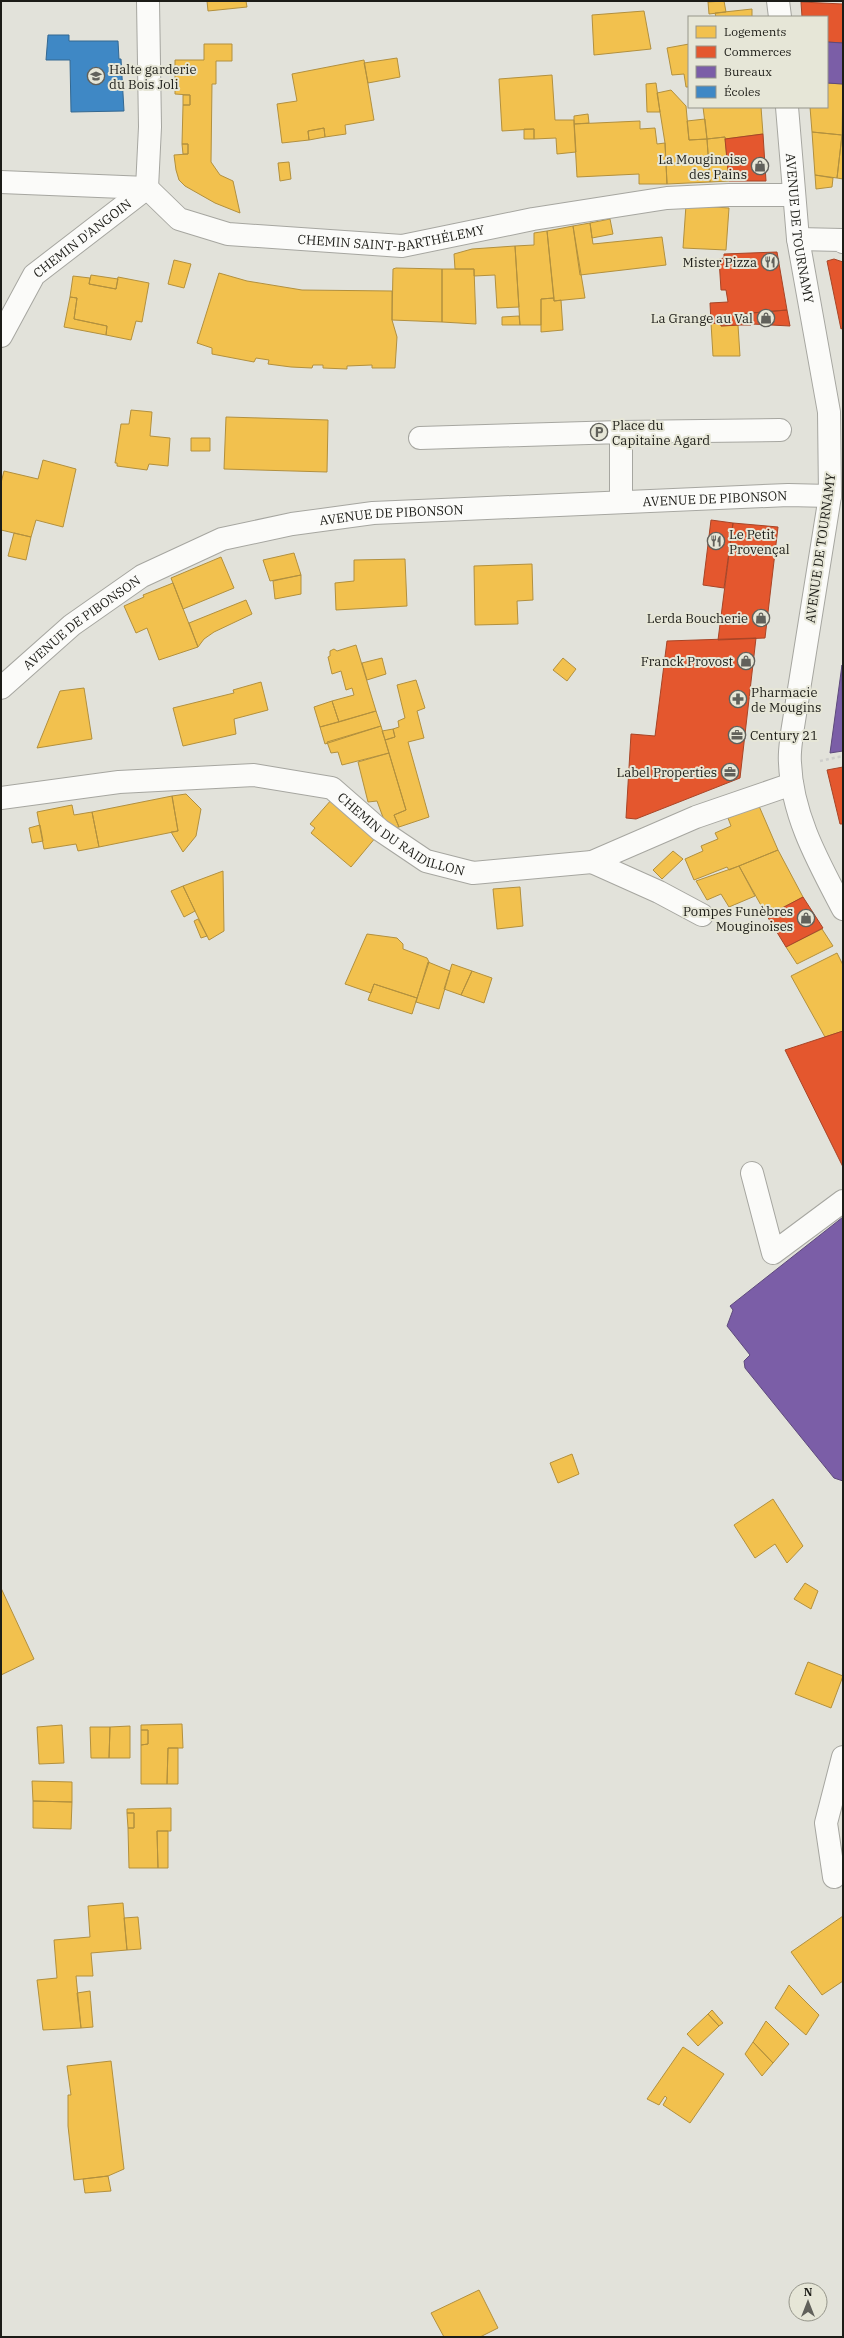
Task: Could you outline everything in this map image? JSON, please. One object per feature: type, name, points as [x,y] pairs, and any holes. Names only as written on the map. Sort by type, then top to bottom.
[{"type":"street","points":[[1,182],[147,188],[150,126],[148,1]]},
{"type":"street","points":[[778,1],[780,16]]},
{"type":"street","name":"AVENUE DE TOURNAMY","points":[[787,108],[798,239],[830,412],[830,496],[792,733],[790,763],[792,784],[799,816],[818,860],[843,909]]},
{"type":"street","name":"CHEMIN SAINT-BARTHÉLEMY","points":[[147,188],[179,219],[228,234],[402,246],[533,219],[667,198],[729,194],[794,195]]},
{"type":"street","name":"CHEMIN D'ANGOIN","points":[[1,336],[34,275],[147,188]]},
{"type":"street","points":[[798,239],[843,241]]},
{"type":"street","points":[[420,438],[621,432],[780,430]]},
{"type":"street","points":[[621,432],[621,502]]},
{"type":"street","name":"AVENUE DE PIBONSON","points":[[1,688],[72,625],[142,576],[222,539],[292,524],[373,513],[788,495],[830,496]]},
{"type":"street","name":"CHEMIN DU RAIDILLON","points":[[1,798],[119,782],[254,775],[332,788],[380,830],[426,861],[473,873],[592,862],[696,817],[792,784]]},
{"type":"street","points":[[592,862],[659,892],[702,915]]},
{"type":"street","points":[[752,1173],[772,1253],[843,1201]]},
{"type":"street","points":[[834,1877],[826,1823],[843,1756]]},
{"type":"path","points":[[822,761],[843,756]]},
{"type":"building: Logements","points":[[207,1],[246,1],[247,7],[208,11]]},
{"type":"building: Logements","points":[[724,1],[726,12],[709,14],[708,2]]},
{"type":"building: Logements","points":[[752,9],[752,16],[716,16],[715,13]]},
{"type":"building: Logements","points":[[644,11],[651,49],[594,55],[592,15]]},
{"type":"building: Logements","points":[[204,44],[232,44],[232,61],[216,61],[216,84],[212,84],[211,162],[220,175],[233,181],[240,213],[215,203],[185,186],[179,180],[176,170],[174,155],[188,154],[188,144],[182,144],[183,105],[190,105],[190,95],[175,94],[175,60],[204,60]]},
{"type":"building: Logements","points":[[688,44],[688,87],[686,87],[684,74],[672,75],[667,48]]},
{"type":"building: Logements","points":[[397,58],[400,77],[368,83],[364,63]]},
{"type":"building: Logements","points":[[364,60],[374,120],[345,125],[346,134],[325,137],[324,128],[308,131],[309,140],[282,143],[277,104],[297,101],[292,74]]},
{"type":"building: Logements","points":[[552,75],[555,120],[574,120],[576,152],[557,154],[556,138],[534,139],[534,129],[502,131],[499,79]]},
{"type":"building: Logements","points":[[656,83],[660,112],[647,112],[646,84]]},
{"type":"building: Logements","points":[[828,83],[843,84],[842,135],[812,132],[810,108],[828,108]]},
{"type":"building: Logements","points":[[671,90],[686,106],[689,140],[707,139],[710,182],[667,184],[665,143],[657,93]]},
{"type":"building: Logements","points":[[183,95],[190,95],[190,105],[183,105]]},
{"type":"building: Logements","points":[[703,108],[761,108],[763,134],[725,139],[725,137],[707,139]]},
{"type":"building: Logements","points":[[588,114],[589,123],[574,124],[574,116]]},
{"type":"building: Logements","points":[[705,119],[707,139],[689,140],[687,121]]},
{"type":"building: Logements","points":[[640,121],[640,129],[655,128],[657,144],[665,143],[667,184],[639,184],[639,174],[577,177],[574,124]]},
{"type":"building: Logements","points":[[324,128],[325,137],[309,140],[308,131]]},
{"type":"building: Logements","points":[[524,129],[534,129],[534,139],[524,139]]},
{"type":"building: Logements","points":[[812,132],[842,135],[837,178],[815,175]]},
{"type":"building: Logements","points":[[843,135],[843,179],[837,178]]},
{"type":"building: Logements","points":[[725,137],[729,181],[710,182],[707,139]]},
{"type":"building: Logements","points":[[182,144],[188,144],[188,154],[183,154]]},
{"type":"building: Logements","points":[[289,162],[291,179],[280,181],[278,163]]},
{"type":"building: Logements","points":[[815,175],[833,178],[832,187],[816,189]]},
{"type":"building: Logements","points":[[686,205],[729,208],[726,250],[683,248]]},
{"type":"building: Logements","points":[[610,219],[613,234],[592,238],[590,223]]},
{"type":"building: Logements","points":[[590,223],[593,244],[662,237],[666,265],[580,275],[573,226]]},
{"type":"building: Logements","points":[[573,226],[585,298],[554,301],[547,231]]},
{"type":"building: Logements","points":[[547,231],[554,298],[541,299],[541,325],[520,325],[515,246],[534,245],[534,233]]},
{"type":"building: Logements","points":[[515,246],[519,307],[497,308],[495,275],[474,276],[474,269],[455,269],[454,254],[472,249]]},
{"type":"building: Logements","points":[[174,260],[191,264],[184,288],[168,284]]},
{"type":"building: Logements","points":[[393,269],[442,269],[442,322],[392,320]]},
{"type":"building: Logements","points":[[442,269],[474,269],[476,324],[442,322]]},
{"type":"building: Logements","points":[[219,273],[247,281],[302,290],[392,291],[392,320],[397,337],[395,368],[372,368],[372,365],[347,366],[347,369],[323,368],[323,365],[313,365],[312,368],[291,367],[268,364],[269,360],[256,358],[254,362],[212,354],[212,348],[197,343]]},
{"type":"building: Logements","points":[[91,275],[118,279],[116,289],[89,284]]},
{"type":"building: Logements","points":[[73,276],[90,278],[89,284],[116,289],[118,277],[149,283],[142,322],[136,321],[131,340],[106,335],[107,326],[74,319],[77,298],[70,297]]},
{"type":"building: Logements","points":[[70,297],[77,298],[74,319],[107,326],[106,335],[64,327]]},
{"type":"building: Logements","points":[[554,298],[554,301],[561,300],[563,330],[541,332],[541,299]]},
{"type":"building: Logements","points":[[519,316],[520,325],[502,325],[502,317]]},
{"type":"building: Logements","points":[[711,323],[721,324],[721,326],[738,325],[740,356],[713,356]]},
{"type":"building: Logements","points":[[131,410],[152,412],[150,436],[170,438],[168,466],[149,464],[147,470],[117,466],[117,463],[115,463],[121,424],[129,424]]},
{"type":"building: Logements","points":[[226,417],[328,420],[327,472],[224,469]]},
{"type":"building: Logements","points":[[191,438],[210,438],[210,451],[191,451]]},
{"type":"building: Logements","points":[[43,460],[76,469],[63,527],[36,520],[31,537],[1,530],[1,483],[4,471],[38,479]]},
{"type":"building: Logements","points":[[14,533],[31,537],[26,560],[8,556]]},
{"type":"building: Logements","points":[[294,553],[301,575],[270,581],[263,560]]},
{"type":"building: Logements","points":[[221,557],[234,588],[183,609],[171,578]]},
{"type":"building: Logements","points":[[405,559],[407,606],[336,610],[335,583],[354,581],[354,560]]},
{"type":"building: Logements","points":[[532,564],[533,600],[517,601],[518,624],[475,625],[474,566]]},
{"type":"building: Logements","points":[[301,575],[301,594],[275,599],[273,581]]},
{"type":"building: Logements","points":[[173,583],[198,647],[159,660],[147,628],[136,633],[124,606],[144,597],[143,595]]},
{"type":"building: Logements","points":[[246,600],[252,614],[214,632],[204,639],[198,647],[189,623]]},
{"type":"building: Logements","points":[[356,645],[376,711],[339,722],[332,701],[354,695],[352,688],[346,690],[341,671],[332,674],[328,657],[330,656],[330,651],[334,649],[337,651]]},
{"type":"building: Logements","points":[[382,658],[386,674],[367,680],[362,663]]},
{"type":"building: Logements","points":[[563,658],[576,669],[567,681],[553,670]]},
{"type":"building: Logements","points":[[416,680],[425,708],[417,711],[424,738],[408,742],[429,817],[399,827],[394,815],[406,810],[385,740],[395,737],[393,729],[399,727],[398,721],[405,718],[397,685]]},
{"type":"building: Logements","points":[[261,682],[268,710],[234,719],[236,734],[183,746],[173,708],[234,693],[233,690]]},
{"type":"building: Logements","points":[[84,688],[92,739],[37,748],[60,691]]},
{"type":"building: Logements","points":[[332,701],[339,722],[320,727],[314,707]]},
{"type":"building: Logements","points":[[376,711],[381,726],[325,744],[320,727]]},
{"type":"building: Logements","points":[[381,726],[389,753],[342,765],[338,752],[331,753],[327,742]]},
{"type":"building: Logements","points":[[393,729],[395,737],[385,740],[382,731]]},
{"type":"building: Logements","points":[[389,753],[406,810],[394,815],[399,827],[394,828],[384,820],[377,801],[368,802],[358,762]]},
{"type":"building: Logements","points":[[186,794],[201,809],[196,836],[183,852],[171,832],[178,831],[172,796]]},
{"type":"building: Logements","points":[[172,796],[178,831],[99,847],[92,812]]},
{"type":"building: Logements","points":[[332,799],[376,837],[351,867],[311,833],[315,828],[310,824]]},
{"type":"building: Logements","points":[[72,805],[74,815],[92,812],[99,847],[78,851],[76,844],[44,849],[37,812]]},
{"type":"building: Logements","points":[[759,806],[778,850],[729,870],[727,867],[694,880],[685,859],[703,851],[701,846],[718,839],[715,833],[731,826],[728,818]]},
{"type":"building: Logements","points":[[40,825],[43,841],[32,843],[29,828]]},
{"type":"building: Logements","points":[[778,850],[803,897],[767,916],[739,866]]},
{"type":"building: Logements","points":[[673,851],[683,859],[662,879],[653,870]]},
{"type":"building: Logements","points":[[739,866],[755,896],[729,907],[721,894],[707,900],[696,881]]},
{"type":"building: Logements","points":[[223,871],[224,931],[209,940],[183,886]]},
{"type":"building: Logements","points":[[183,886],[195,911],[184,917],[171,891]]},
{"type":"building: Logements","points":[[520,887],[523,926],[497,929],[493,889]]},
{"type":"building: Logements","points":[[198,919],[207,936],[201,938],[194,921]]},
{"type":"building: Logements","points":[[822,929],[833,946],[797,964],[786,947]]},
{"type":"building: Logements","points":[[367,934],[397,938],[403,944],[403,949],[427,958],[429,962],[417,998],[374,984],[371,993],[345,984]]},
{"type":"building: Logements","points":[[837,953],[843,965],[843,1031],[825,1037],[791,976]]},
{"type":"building: Logements","points":[[428,962],[450,971],[439,1009],[416,1002]]},
{"type":"building: Logements","points":[[452,964],[472,971],[461,995],[444,989]]},
{"type":"building: Logements","points":[[472,971],[492,978],[484,1003],[461,995]]},
{"type":"building: Logements","points":[[374,984],[417,998],[412,1014],[368,1000]]},
{"type":"building: Logements","points":[[572,1454],[579,1474],[558,1483],[550,1463]]},
{"type":"building: Logements","points":[[773,1499],[803,1546],[787,1563],[775,1544],[755,1558],[734,1525]]},
{"type":"building: Logements","points":[[805,1583],[818,1591],[811,1609],[794,1599]]},
{"type":"building: Logements","points":[[1,1588],[34,1659],[1,1675]]},
{"type":"building: Logements","points":[[808,1662],[843,1676],[831,1708],[795,1694]]},
{"type":"building: Logements","points":[[182,1724],[183,1748],[168,1748],[167,1784],[141,1784],[141,1745],[148,1744],[148,1730],[141,1730],[141,1725]]},
{"type":"building: Logements","points":[[62,1725],[64,1763],[39,1764],[37,1727]]},
{"type":"building: Logements","points":[[130,1726],[130,1758],[109,1758],[110,1727]]},
{"type":"building: Logements","points":[[90,1727],[110,1727],[109,1758],[91,1758]]},
{"type":"building: Logements","points":[[141,1730],[148,1730],[148,1744],[141,1745]]},
{"type":"building: Logements","points":[[168,1748],[178,1748],[178,1784],[167,1784]]},
{"type":"building: Logements","points":[[32,1781],[72,1782],[72,1802],[33,1801]]},
{"type":"building: Logements","points":[[33,1801],[72,1802],[71,1829],[33,1828]]},
{"type":"building: Logements","points":[[171,1808],[171,1831],[157,1831],[158,1868],[129,1868],[128,1828],[134,1828],[134,1813],[127,1813],[127,1809]]},
{"type":"building: Logements","points":[[127,1813],[134,1813],[134,1828],[128,1828]]},
{"type":"building: Logements","points":[[157,1831],[168,1831],[168,1868],[158,1868]]},
{"type":"building: Logements","points":[[123,1903],[127,1950],[91,1953],[93,1976],[76,1976],[81,2028],[43,2030],[37,1980],[57,1978],[54,1940],[90,1937],[88,1906]]},
{"type":"building: Logements","points":[[843,1916],[843,1981],[822,1995],[791,1952]]},
{"type":"building: Logements","points":[[138,1917],[141,1949],[127,1950],[124,1918]]},
{"type":"building: Logements","points":[[789,1985],[819,2015],[806,2035],[775,2008]]},
{"type":"building: Logements","points":[[90,1991],[93,2027],[81,2028],[77,1993]]},
{"type":"building: Logements","points":[[712,2010],[723,2023],[719,2026],[708,2014]]},
{"type":"building: Logements","points":[[708,2014],[719,2026],[698,2046],[687,2034]]},
{"type":"building: Logements","points":[[766,2021],[789,2044],[773,2063],[753,2042]]},
{"type":"building: Logements","points":[[753,2042],[773,2063],[762,2076],[745,2054]]},
{"type":"building: Logements","points":[[683,2047],[724,2074],[690,2123],[663,2105],[667,2098],[665,2096],[659,2105],[647,2099]]},
{"type":"building: Logements","points":[[111,2061],[124,2169],[108,2176],[74,2180],[68,2126],[68,2095],[71,2095],[67,2066]]},
{"type":"building: Logements","points":[[108,2176],[111,2191],[85,2193],[83,2179]]},
{"type":"building: Logements","points":[[479,2290],[498,2328],[480,2337],[444,2337],[431,2313]]},
{"type":"building: Commerces","points":[[801,2],[843,4],[843,43],[828,42],[828,16],[802,16]]},
{"type":"building: Commerces","points":[[763,134],[766,181],[729,181],[725,139]]},
{"type":"building: Commerces","points":[[777,252],[787,310],[739,314],[740,325],[721,326],[721,324],[711,323],[710,303],[728,302],[726,290],[721,290],[719,259],[724,258],[724,254]]},
{"type":"building: Commerces","points":[[834,259],[843,262],[843,328],[841,329],[827,261]]},
{"type":"building: Commerces","points":[[787,310],[790,326],[752,324],[740,325],[739,314]]},
{"type":"building: Commerces","points":[[711,520],[733,523],[724,588],[703,585]]},
{"type":"building: Commerces","points":[[733,523],[778,527],[765,638],[718,640]]},
{"type":"building: Commerces","points":[[756,638],[740,778],[636,819],[626,818],[631,734],[655,736],[667,641]]},
{"type":"building: Commerces","points":[[843,767],[843,824],[840,824],[827,770]]},
{"type":"building: Commerces","points":[[803,897],[823,928],[786,947],[767,916]]},
{"type":"building: Commerces","points":[[843,1031],[843,1167],[785,1050]]},
{"type":"building: Bureaux","points":[[828,42],[843,43],[843,84],[828,83]]},
{"type":"building: Bureaux","points":[[842,665],[843,751],[830,753]]},
{"type":"building: Bureaux","points":[[843,1217],[843,1481],[834,1478],[745,1368],[744,1361],[750,1355],[727,1326],[733,1310],[730,1306]]},
{"type":"building: Écoles","name":"Halte garderie du Bois Joli","points":[[48,35],[69,35],[69,41],[118,41],[119,59],[121,59],[124,111],[71,112],[70,60],[46,60]]},
{"type":"place","name":"Halte garderie du Bois Joli","points":[[96,76]]},
{"type":"place","name":"La Mouginoise des Pains","points":[[760,166]]},
{"type":"place","name":"Mister Pizza","points":[[770,262]]},
{"type":"place","name":"La Grange au Val","points":[[766,318]]},
{"type":"place","name":"Place du Capitaine Agard","points":[[599,432]]},
{"type":"place","name":"Le Petit Provençal","points":[[716,541]]},
{"type":"place","name":"Lerda Boucherie","points":[[761,618]]},
{"type":"place","name":"Franck Provost","points":[[746,661]]},
{"type":"place","name":"Pharmacie de Mougins","points":[[738,699]]},
{"type":"place","name":"Century 21","points":[[737,735]]},
{"type":"place","name":"Label Properties","points":[[730,772]]},
{"type":"place","name":"Pompes Funèbres Mouginoises","points":[[806,918]]}]
